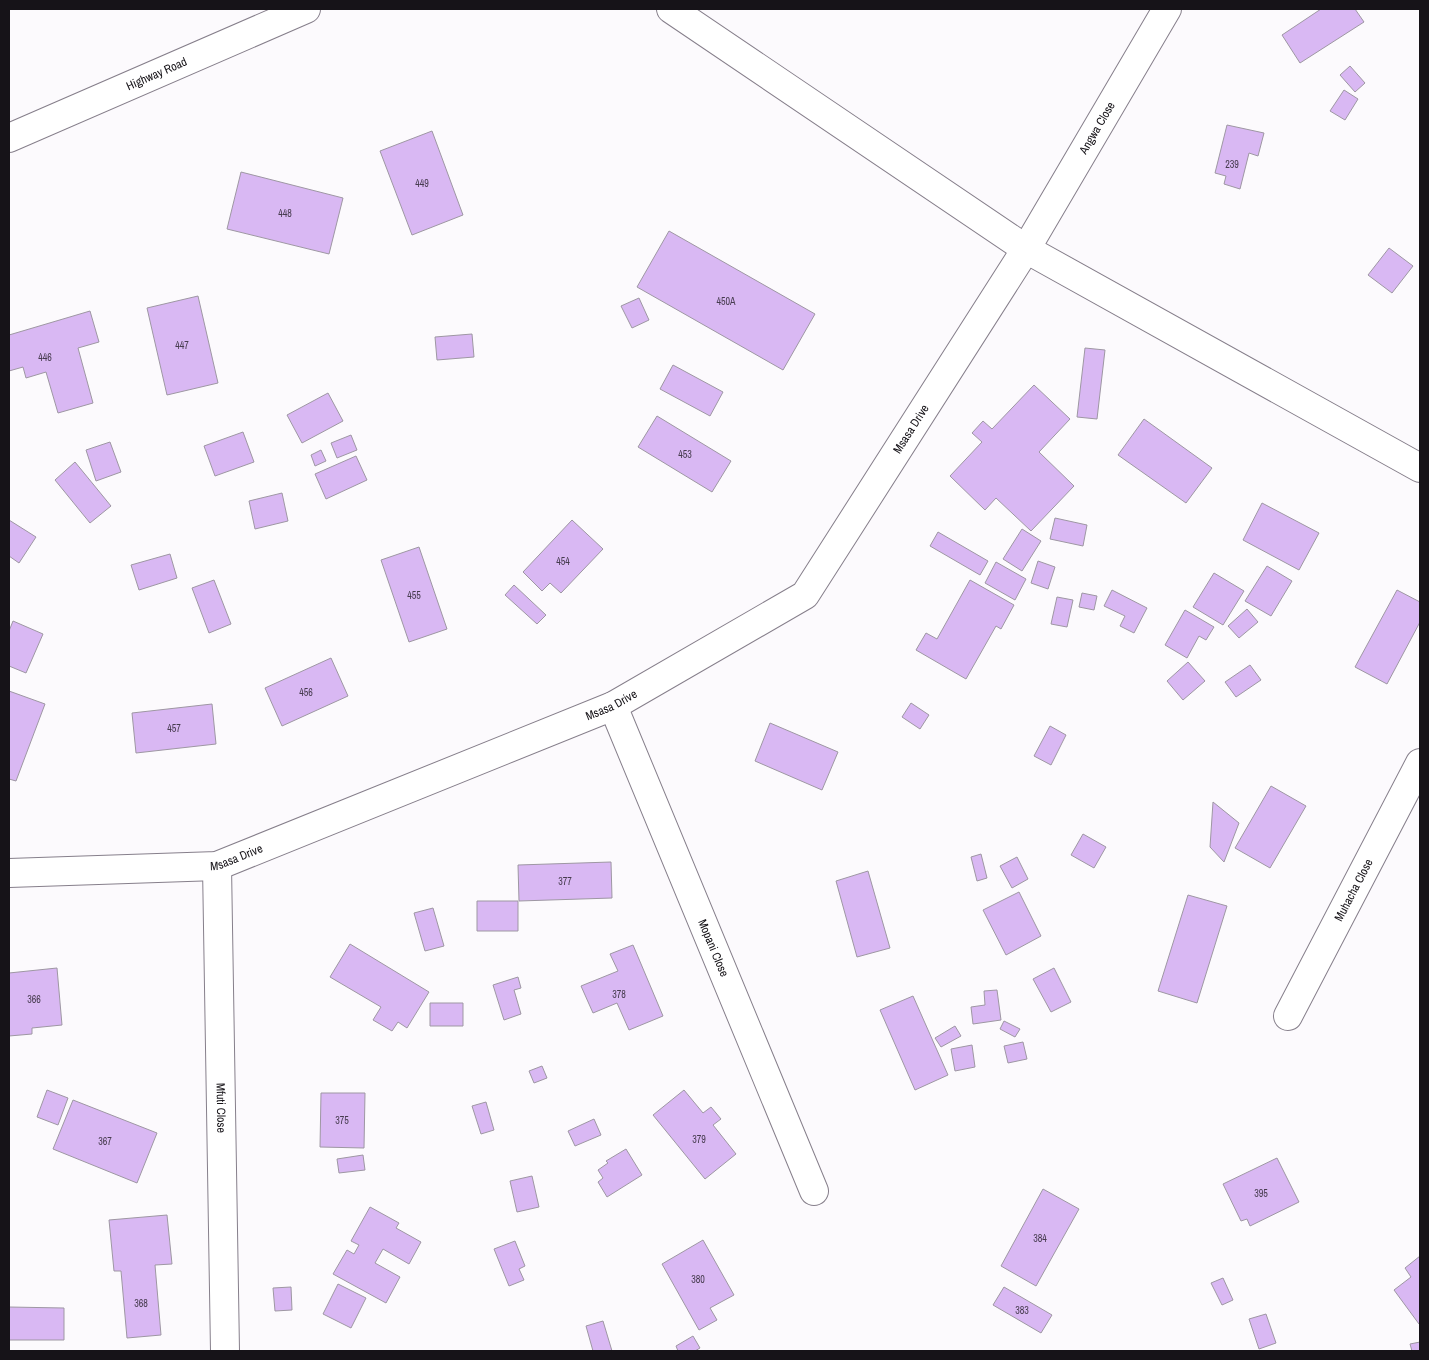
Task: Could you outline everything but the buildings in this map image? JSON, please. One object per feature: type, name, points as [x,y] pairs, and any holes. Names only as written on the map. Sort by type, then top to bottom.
[{"type":"street","name":"Highway Road","points":[[9,138],[306,9]]},
{"type":"street","points":[[671,9],[1026,248],[1420,468]]},
{"type":"street","name":"Angwa Close","points":[[1026,248],[1167,9]]},
{"type":"street","name":"Msasa Drive","points":[[9,873],[217,866],[613,706],[805,595],[1026,248]]},
{"type":"street","name":"Mopani Close","points":[[613,706],[814,1191]]},
{"type":"street","name":"Muhacha Close","points":[[1288,1016],[1420,763]]},
{"type":"street","name":"Mfuti Close","points":[[217,866],[225,1351]]}]
